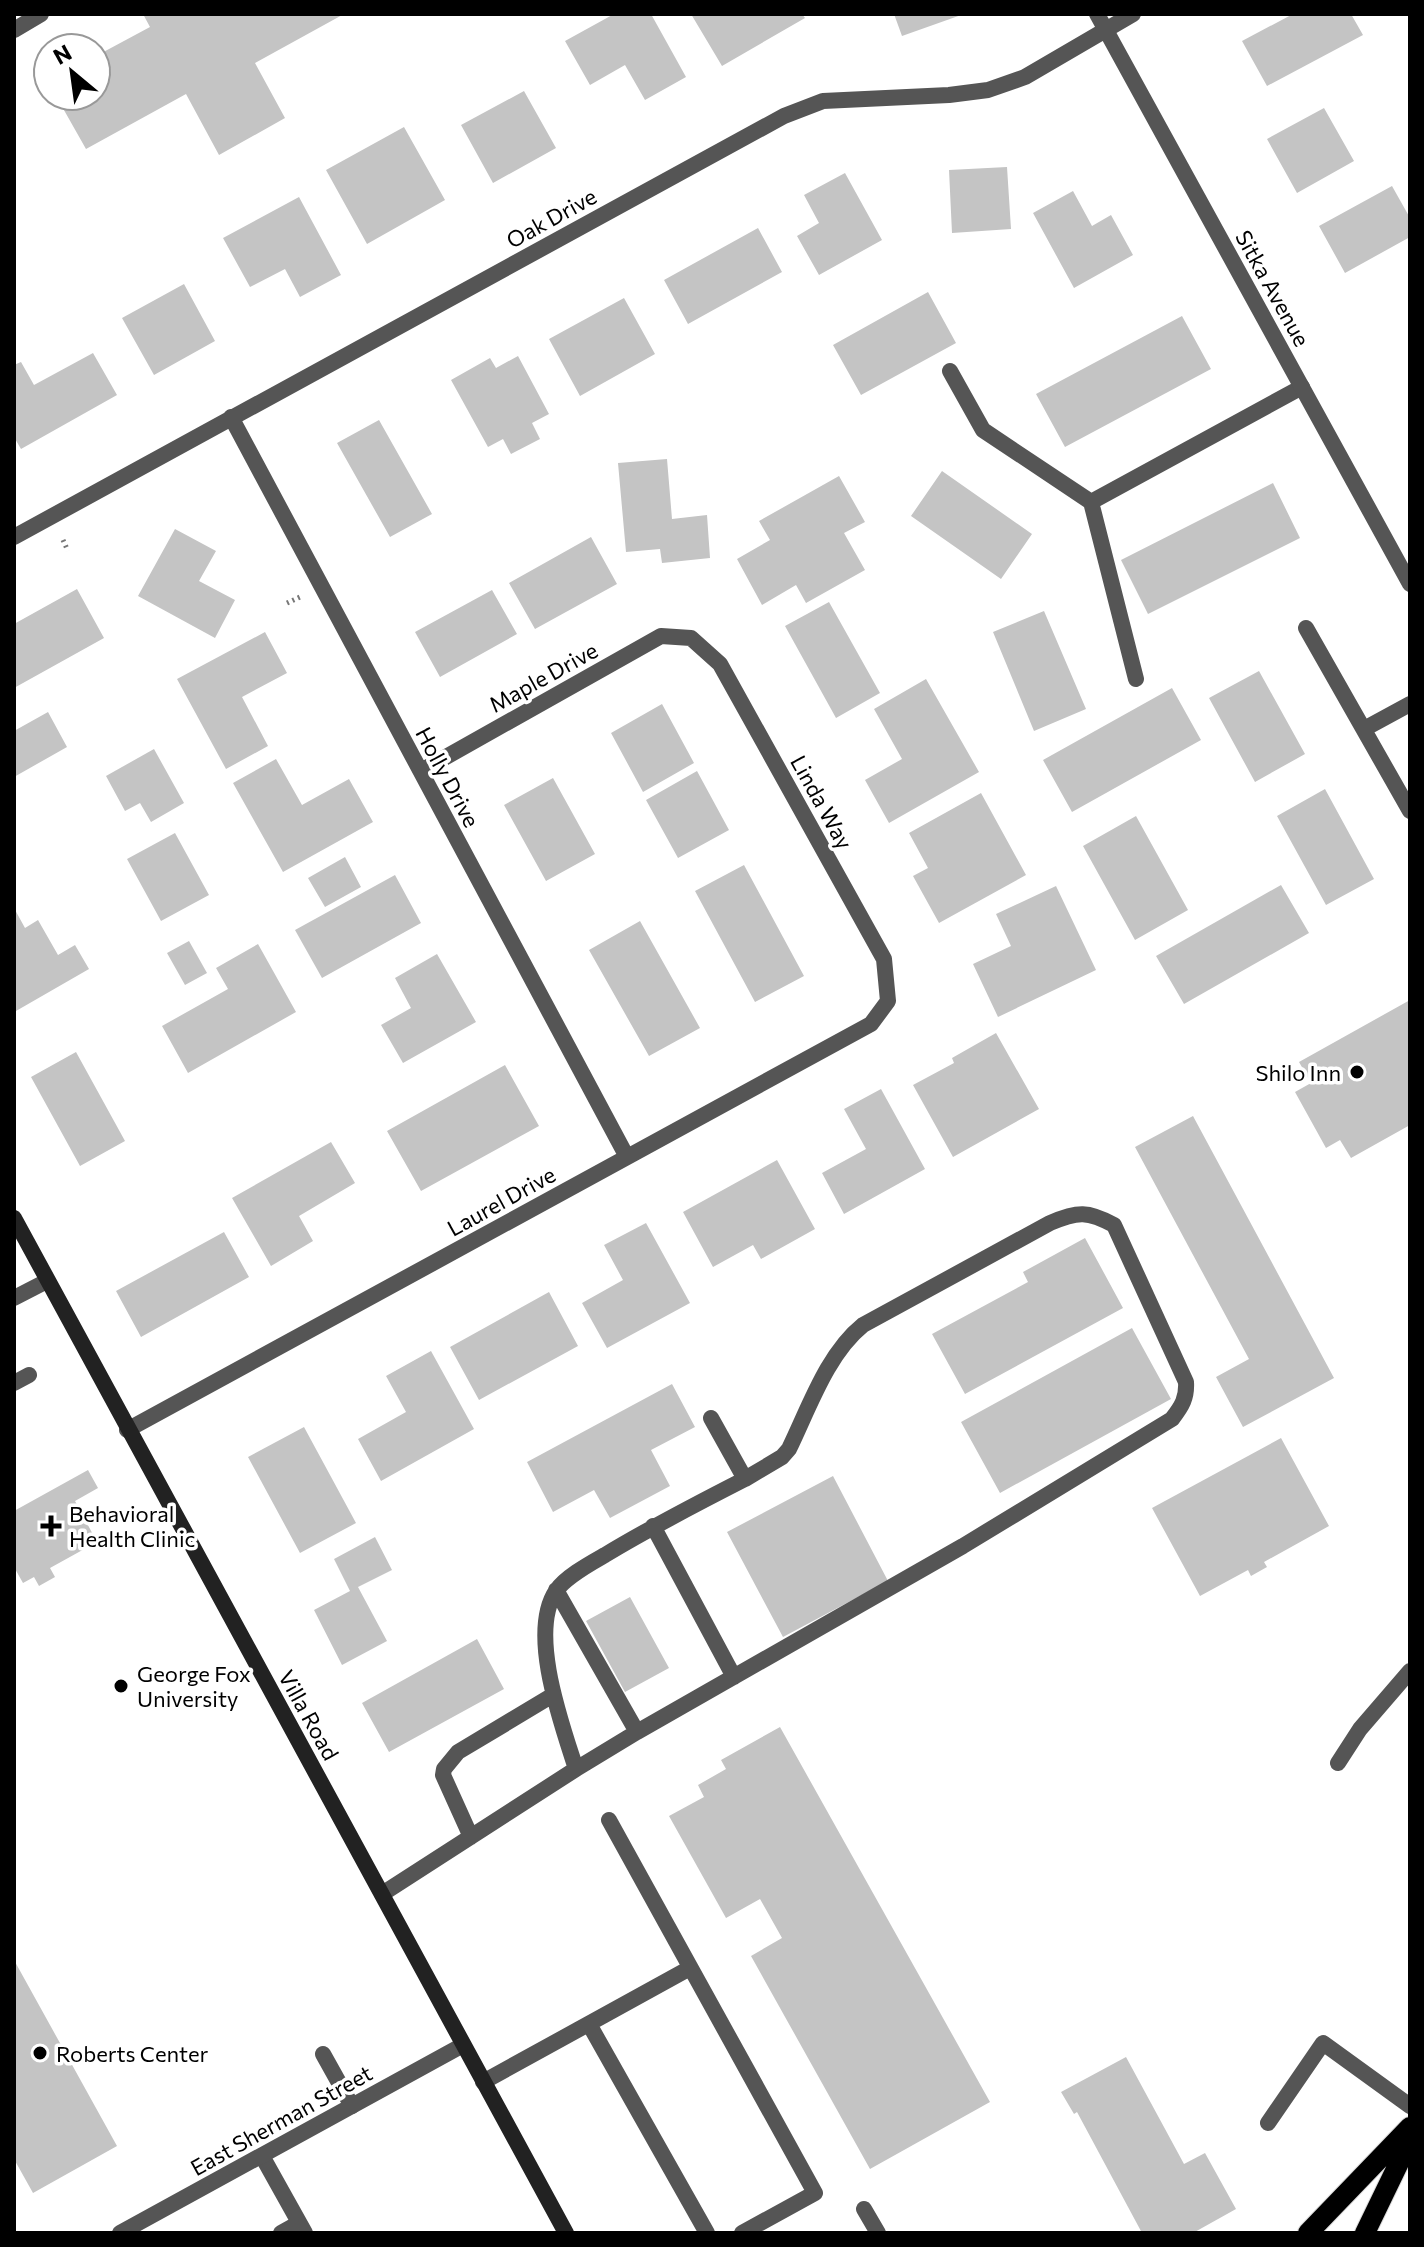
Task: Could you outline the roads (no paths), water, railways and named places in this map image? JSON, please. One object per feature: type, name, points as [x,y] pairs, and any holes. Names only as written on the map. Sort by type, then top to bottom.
[{"type":"main road","name":"Villa Road","points":[[14,1218],[566,2233]]},
{"type":"main road","points":[[1308,2233],[1410,2127]]},
{"type":"main road","points":[[1365,2233],[1410,2140]]},
{"type":"street","points":[[14,30],[41,14]]},
{"type":"street","name":"Sitka Avenue","points":[[1097,14],[1410,584]]},
{"type":"street","name":"Oak Drive","points":[[14,537],[784,116],[823,101],[988,90],[1025,77],[1133,14]]},
{"type":"street","points":[[950,371],[983,430],[1091,502],[1136,679]]},
{"type":"street","points":[[1091,502],[1302,387]]},
{"type":"street","name":"Holly Drive","points":[[231,417],[627,1157]]},
{"type":"street","points":[[1306,628],[1410,811]]},
{"type":"street","name":"Maple Drive","points":[[421,771],[661,636],[691,638]]},
{"type":"street","name":"Linda Way","points":[[691,638],[720,664],[884,959],[888,1001]]},
{"type":"street","points":[[1364,729],[1410,704]]},
{"type":"street","name":"Laurel Drive","points":[[127,1430],[871,1024],[888,1001]]},
{"type":"street","points":[[382,1894],[637,1732],[963,1546],[1172,1419],[1183,1406],[1187,1395],[1186,1382],[1114,1225],[1096,1215],[1081,1213],[1050,1223],[863,1325],[849,1336],[837,1352],[789,1449],[782,1457],[653,1526],[582,1568],[556,1590],[547,1615],[546,1649],[553,1695],[576,1769]]},
{"type":"street","points":[[14,1298],[47,1281]]},
{"type":"street","points":[[711,1418],[745,1479]]},
{"type":"street","points":[[653,1526],[734,1677]]},
{"type":"street","points":[[556,1590],[637,1732]]},
{"type":"street","points":[[1338,1763],[1360,1729],[1410,1671]]},
{"type":"street","points":[[471,1837],[443,1775],[444,1769],[458,1752],[553,1695]]},
{"type":"street","points":[[609,1820],[815,2193],[742,2233]]},
{"type":"street","points":[[483,2082],[690,1968]]},
{"type":"street","points":[[589,2024],[707,2233]]},
{"type":"street","points":[[1268,2123],[1323,2043],[1410,2106]]},
{"type":"street","name":"East Sherman Street","points":[[120,2233],[463,2045]]},
{"type":"street","points":[[323,2054],[352,2106]]},
{"type":"street","points":[[262,2156],[302,2228],[281,2233]]},
{"type":"street","points":[[864,2209],[878,2233]]},
{"type":"place","name":"Shilo Inn","points":[[1357,1072]]},
{"type":"place","name":"Behavioral Health Clinic","points":[[51,1526]]},
{"type":"place","name":"George Fox University","points":[[121,1686]]},
{"type":"place","name":"Roberts Center","points":[[40,2053]]}]
